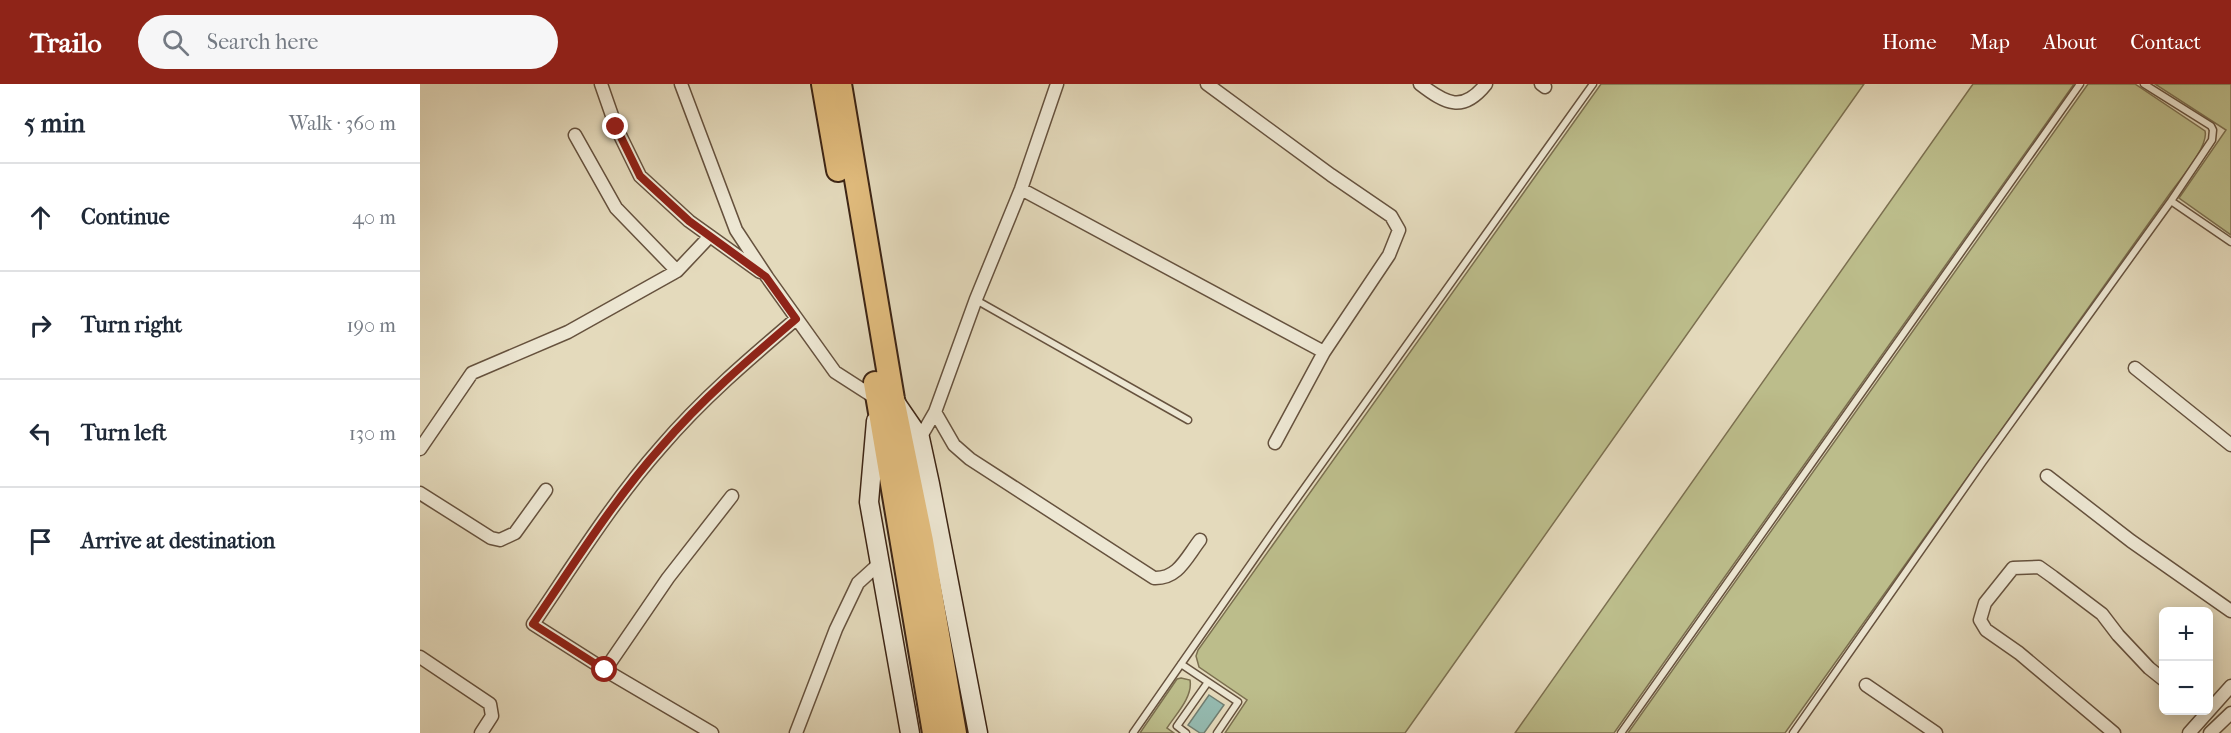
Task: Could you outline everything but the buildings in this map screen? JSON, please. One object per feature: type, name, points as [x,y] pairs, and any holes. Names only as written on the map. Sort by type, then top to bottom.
[{"type":"highway","points":[[823,84],[885,399],[922,541],[955,733]]},
{"type":"highway","points":[[840,84],[934,733]]},
{"type":"street","points":[[601,84],[616,127],[640,176],[689,221],[766,277]]},
{"type":"street","points":[[681,84],[736,230],[766,277],[836,372],[885,399],[920,438],[978,733]]},
{"type":"street","points":[[920,438],[935,412],[976,299],[1021,189],[1057,84]]},
{"type":"street","points":[[1207,84],[1391,216],[1400,230],[1389,255],[1324,352],[1275,442]]},
{"type":"street","points":[[1420,84],[1436,96],[1452,103],[1466,102],[1477,96],[1486,84]]},
{"type":"street","points":[[575,135],[616,208],[676,271]]},
{"type":"street","points":[[1021,189],[1324,352]]},
{"type":"street","points":[[420,449],[472,373],[568,332],[676,271],[710,236]]},
{"type":"street","points":[[712,733],[605,670],[533,624],[602,523],[660,447],[730,374],[796,319]]},
{"type":"street","points":[[2135,368],[2231,445]]},
{"type":"street","points":[[885,399],[869,502],[910,733]]},
{"type":"street","points":[[935,412],[954,445],[970,459],[1154,578],[1166,579],[1176,571],[1200,540]]},
{"type":"street","points":[[2047,476],[2131,542],[2231,611]]},
{"type":"street","points":[[420,493],[491,538],[500,540],[515,533],[546,490]]},
{"type":"street","points":[[605,670],[668,578],[732,496]]},
{"type":"street","points":[[796,733],[836,629],[858,583],[880,563]]},
{"type":"street","points":[[2114,733],[2019,652],[1986,630],[1980,620],[1985,603],[2013,568],[2039,567],[2053,577],[2102,614],[2118,635],[2159,677]]},
{"type":"street","points":[[420,657],[490,705],[492,716],[481,733]]},
{"type":"street","points":[[1866,685],[1936,733]]},
{"type":"street","points":[[2189,733],[2231,687]]},
{"type":"street","points":[[2210,733],[2231,713]]},
{"type":"lane","points":[[1133,733],[1593,84]]},
{"type":"lane","points":[[1621,733],[2080,84]]},
{"type":"lane","points":[[1793,733],[2212,140],[2213,130],[2206,122],[2144,84]]},
{"type":"lane","points":[[2171,201],[2231,242]]},
{"type":"lane","points":[[976,299],[1188,420]]},
{"type":"lane","points":[[1181,664],[1238,702],[1217,733]]},
{"type":"lane","points":[[1186,733],[1177,726],[1208,682]]},
{"type":"green space","points":[[1601,84],[1864,84],[1405,733],[1225,733],[1247,700],[1199,667],[1196,656],[1198,650]]},
{"type":"green space","points":[[1973,84],[2074,84],[1614,733],[1515,733]]},
{"type":"green space","points":[[2088,84],[2135,84],[2205,131],[2203,145],[2187,171],[1785,733],[1628,733]]},
{"type":"green space","points":[[2155,84],[2231,84],[2231,235],[2179,198],[2226,130]]},
{"type":"green space","points":[[1177,679],[1190,680],[1190,686],[1183,705],[1167,728],[1174,733],[1140,733]]},
{"type":"water","points":[[1209,695],[1224,705],[1204,733],[1200,733],[1188,725]]},
{"type":"route","points":[[605,670],[533,624],[602,523],[660,447],[730,374],[796,319],[766,277],[689,221],[640,176],[616,127]]}]
